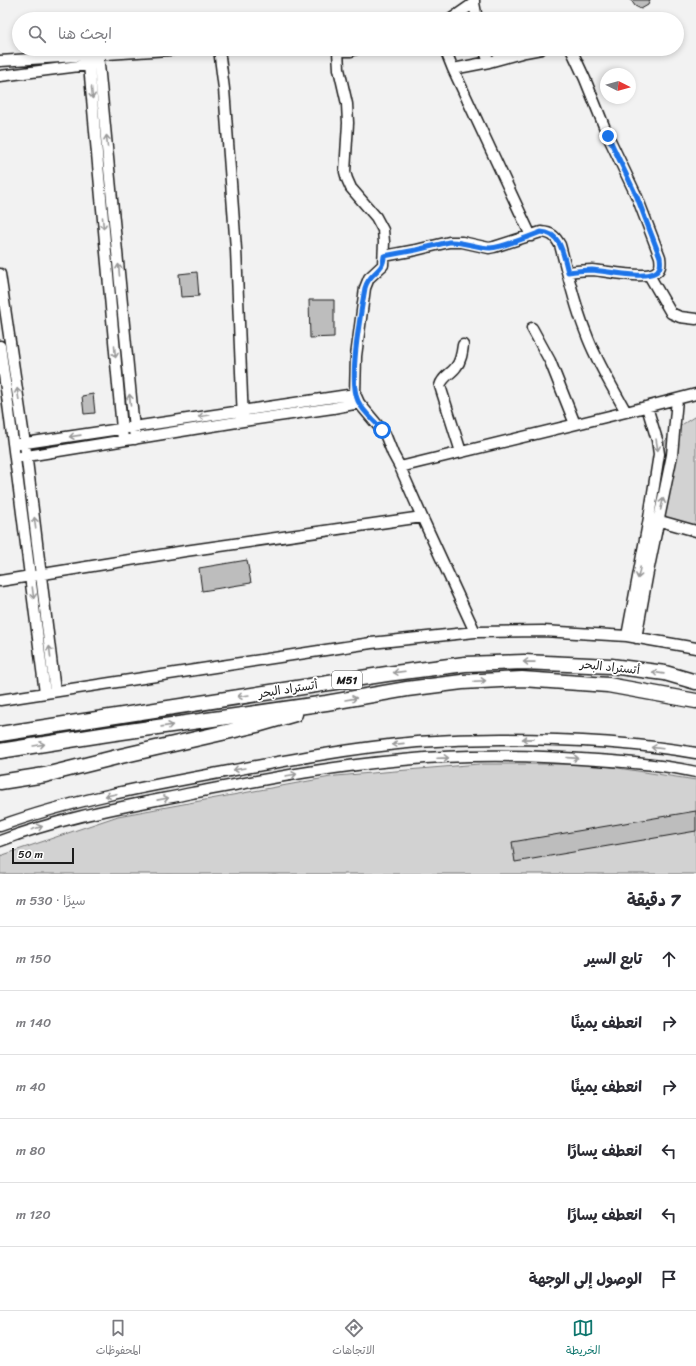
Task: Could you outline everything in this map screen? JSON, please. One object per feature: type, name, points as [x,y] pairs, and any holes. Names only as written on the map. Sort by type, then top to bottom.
[{"type":"highway","name":"أتستراد البحر","points":[[0,734],[387,674],[465,664],[524,662],[611,666],[665,674],[696,682]]},
{"type":"highway","name":"أتستراد البحر","points":[[0,751],[462,682],[522,679],[608,684],[696,701]]},
{"type":"highway","points":[[0,782],[45,775],[258,725],[289,717],[326,703]]},
{"type":"street","points":[[460,12],[474,1],[476,12]]},
{"type":"street","points":[[0,61],[63,56]]},
{"type":"street","points":[[88,56],[123,440]]},
{"type":"street","points":[[94,56],[99,58]]},
{"type":"street","points":[[0,76],[89,65],[99,58],[107,56]]},
{"type":"street","points":[[220,56],[224,89],[236,249],[243,421]]},
{"type":"street","points":[[338,56],[339,69],[347,104],[348,122],[345,172],[346,179],[351,188],[380,223],[383,230],[383,265],[369,278],[365,288],[356,356],[357,398],[382,430],[475,632]]},
{"type":"street","points":[[448,56],[531,236]]},
{"type":"street","points":[[487,56],[489,62]]},
{"type":"street","points":[[453,69],[511,56]]},
{"type":"street","points":[[568,272],[591,270],[649,275],[659,269],[661,264],[660,257],[637,197],[608,136],[574,56]]},
{"type":"street","points":[[99,58],[135,438]]},
{"type":"street","points":[[384,256],[455,241],[484,247],[494,247],[541,232],[549,232],[555,236],[560,245],[585,333],[596,358],[626,412]]},
{"type":"street","points":[[0,274],[27,456],[42,574],[50,692]]},
{"type":"street","points":[[649,275],[671,313],[680,317],[696,319]]},
{"type":"street","points":[[532,328],[550,361],[575,424]]},
{"type":"street","points":[[461,452],[440,386],[442,381],[459,362],[463,345]]},
{"type":"street","points":[[0,346],[31,576],[50,692]]},
{"type":"street","points":[[400,467],[696,394]]},
{"type":"street","points":[[14,445],[122,430],[242,410],[357,398]]},
{"type":"street","points":[[15,457],[332,408],[357,398]]},
{"type":"street","points":[[632,637],[654,519],[672,456],[677,399]]},
{"type":"street","points":[[647,407],[657,440],[658,454],[654,519]]},
{"type":"street","points":[[0,581],[185,551],[422,517]]},
{"type":"street","points":[[654,519],[696,531]]},
{"type":"street","points":[[0,700],[363,644],[475,632],[543,631],[632,637],[696,648]]},
{"type":"street","points":[[0,826],[52,809],[142,788],[318,755],[417,742],[472,739],[567,739],[696,753]]},
{"type":"street","points":[[0,841],[36,829],[102,811],[273,778],[400,760],[526,756],[614,761],[680,768],[696,772]]},
{"type":"shaded area","points":[[696,417],[696,532],[653,521],[665,441],[683,424]]},
{"type":"shaded area","points":[[479,764],[592,764],[696,780],[696,874],[0,874],[0,856],[118,816],[336,776]]},
{"type":"building","points":[[631,0],[650,0],[648,5],[641,9],[635,6]]},
{"type":"building","points":[[197,272],[199,296],[181,297],[179,274]]},
{"type":"building","points":[[309,300],[334,300],[334,337],[310,338]]},
{"type":"building","points":[[93,394],[95,413],[84,414],[82,396]]},
{"type":"building","points":[[247,560],[251,583],[202,591],[199,568]]},
{"type":"building","points":[[696,811],[696,831],[515,862],[512,842]]},
{"type":"route","points":[[382,430],[358,402],[355,394],[355,376],[358,333],[366,282],[383,265],[384,256],[455,241],[489,248],[541,232],[549,232],[555,236],[560,245],[568,272],[591,270],[649,275],[659,269],[661,264],[660,257],[637,197],[608,136]]}]
